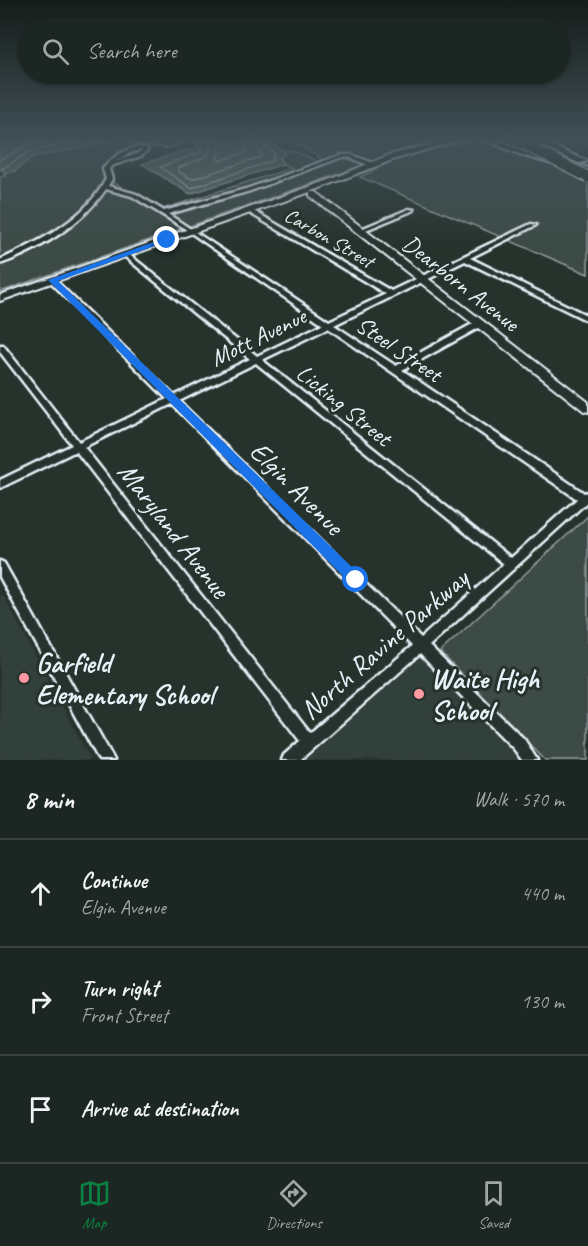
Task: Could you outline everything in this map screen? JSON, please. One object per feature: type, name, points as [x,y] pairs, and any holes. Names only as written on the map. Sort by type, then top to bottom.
[{"type":"main road","points":[[0,298],[310,192],[354,173]]},
{"type":"main road","name":"Dearborn Avenue","points":[[310,192],[588,408]]},
{"type":"street","points":[[0,262],[36,244],[84,211],[105,187],[109,179],[107,173]]},
{"type":"street","points":[[164,213],[248,190],[293,173]]},
{"type":"street","name":"Steel Street","points":[[105,187],[134,195],[164,213],[586,497]]},
{"type":"street","points":[[359,231],[411,210]]},
{"type":"street","name":"Carbon Street","points":[[250,211],[391,294]]},
{"type":"street","name":"Mott Avenue","points":[[0,484],[533,225]]},
{"type":"street","name":"Licking Street","points":[[125,254],[511,564]]},
{"type":"street","points":[[465,258],[588,319]]},
{"type":"street","name":"Elgin Avenue","points":[[52,280],[422,645],[519,744],[530,760]]},
{"type":"street","points":[[396,370],[479,324]]},
{"type":"street","name":"Maryland Avenue","points":[[0,347],[309,742]]},
{"type":"street","name":"North Ravine Parkway","points":[[289,760],[422,645],[586,497]]},
{"type":"street","points":[[0,566],[107,760]]},
{"type":"shaded area","points":[[3,173],[103,173],[156,211],[275,173],[340,173],[0,292],[0,177],[5,176]]},
{"type":"shaded area","points":[[367,173],[579,173],[588,177],[588,274],[360,177]]},
{"type":"shaded area","points":[[588,516],[588,760],[545,760],[440,652]]},
{"type":"shaded area","name":"Garfield Elementary School","points":[[3,595],[91,760],[0,760],[0,596]]},
{"type":"shaded area","name":"Waite High School","points":[[422,645],[530,760],[296,760]]},
{"type":"water","points":[[157,173],[254,173],[190,194]]},
{"type":"place","name":"Garfield Elementary School","points":[[24,678]]},
{"type":"place","name":"Waite High School","points":[[419,694]]},
{"type":"route","points":[[167,240],[52,280],[356,580]]}]
